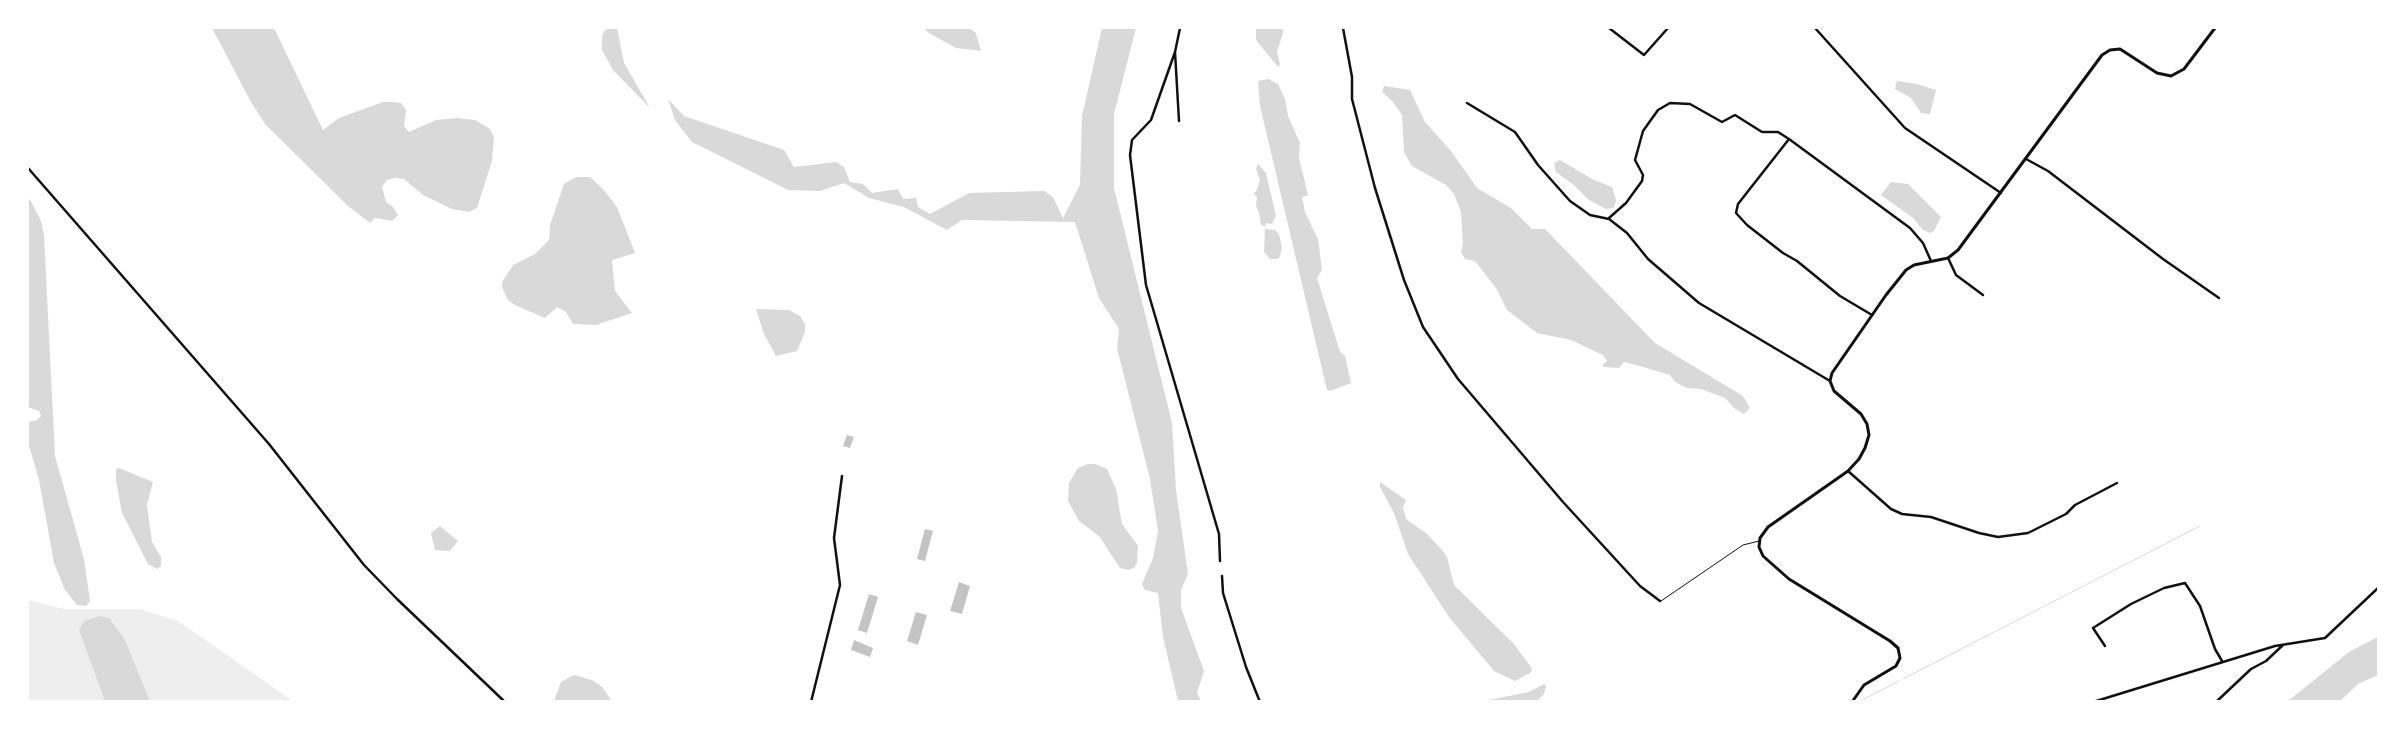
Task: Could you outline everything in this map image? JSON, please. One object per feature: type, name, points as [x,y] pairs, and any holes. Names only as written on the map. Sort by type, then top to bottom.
[{"type":"street","points":[[1180,28],[1175,52],[1151,120],[1132,140],[1130,155],[1146,284],[1219,534],[1220,560]]},
{"type":"street","points":[[1343,28],[1352,77],[1352,98],[1374,188],[1404,280],[1422,327],[1458,379],[1551,487],[1640,586],[1660,601]]},
{"type":"street","points":[[1609,28],[1644,55],[1654,41],[1668,28]]},
{"type":"street","points":[[1815,28],[1905,128],[2001,193]]},
{"type":"street","points":[[1830,382],[1834,370],[1906,270],[1914,265],[1948,258],[1958,250],[2095,62],[2106,52],[2114,49],[2120,50],[2157,73],[2171,76],[2184,70],[2215,28]]},
{"type":"street","points":[[1175,52],[1179,121]]},
{"type":"street","points":[[1467,103],[1515,132],[1538,165],[1570,201],[1590,215],[1609,219],[1627,234],[1648,259],[1703,306],[1718,312],[1830,382],[1837,395],[1861,414],[1867,424],[1869,435],[1859,459],[1848,471],[1768,528],[1762,534],[1759,541],[1759,547],[1763,556],[1789,578],[1890,641],[1898,648],[1900,658],[1896,666],[1864,686],[1852,702]]},
{"type":"street","points":[[1609,219],[1626,203],[1642,181],[1643,175],[1636,164],[1635,156],[1643,131],[1658,110],[1670,103],[1690,104],[1722,122],[1735,115],[1762,132],[1778,132],[1789,138],[1910,228],[1923,243],[1931,262]]},
{"type":"street","points":[[1789,138],[1738,204],[1736,213],[1747,225],[1783,253],[1797,261],[1840,296],[1872,315]]},
{"type":"street","points":[[2026,159],[2048,171],[2163,259],[2219,298]]},
{"type":"street","points":[[28,168],[263,437],[364,564],[397,599],[505,702]]},
{"type":"street","points":[[1948,258],[1956,275],[1983,295]]},
{"type":"street","points":[[1848,471],[1891,509],[1902,514],[1931,517],[1979,533],[1998,537],[2028,533],[2066,514],[2075,505],[2117,483]]},
{"type":"street","points":[[812,702],[840,585],[834,538],[842,476]]},
{"type":"street","points":[[1222,576],[1226,602],[1246,667],[1260,702]]},
{"type":"street","points":[[2105,646],[2093,628],[2131,604],[2164,588],[2185,583],[2200,606],[2215,650],[2222,661]]},
{"type":"street","points":[[2093,702],[2222,661],[2284,644],[2325,638],[2378,588]]},
{"type":"street","points":[[2216,702],[2251,669],[2266,661],[2284,644]]},
{"type":"lane","points":[[1660,601],[1744,545],[1759,541]]},
{"type":"shaded area","points":[[212,28],[274,28],[323,130],[339,118],[383,102],[401,103],[406,110],[404,126],[409,132],[436,120],[457,118],[475,120],[490,129],[494,137],[492,161],[477,208],[469,212],[452,209],[423,195],[404,179],[395,178],[387,180],[382,187],[386,202],[393,207],[398,215],[392,221],[375,218],[370,223],[348,206],[265,124],[251,102]]},
{"type":"shaded area","points":[[609,28],[617,28],[624,63],[650,108],[613,70],[602,50],[602,37],[604,31]]},
{"type":"shaded area","points":[[924,28],[969,28],[976,33],[981,51],[956,48],[929,33]]},
{"type":"shaded area","points":[[1102,28],[1136,28],[1114,114],[1114,188],[1172,423],[1176,490],[1188,574],[1181,590],[1181,608],[1204,671],[1197,693],[1201,701],[1178,701],[1163,637],[1158,593],[1145,590],[1142,584],[1153,558],[1158,531],[1150,479],[1117,348],[1119,329],[1099,298],[1075,222],[962,220],[947,230],[904,207],[869,198],[844,183],[820,191],[788,190],[692,142],[675,120],[668,99],[684,116],[784,150],[794,167],[836,162],[844,167],[850,182],[863,184],[872,193],[898,189],[903,199],[916,198],[918,207],[930,214],[969,193],[1044,191],[1053,197],[1063,218],[1080,185],[1082,116]]},
{"type":"shaded area","points":[[1256,28],[1283,28],[1277,52],[1280,64],[1278,67],[1256,40]]},
{"type":"shaded area","points":[[1268,79],[1278,84],[1285,99],[1288,116],[1300,143],[1299,158],[1308,195],[1302,197],[1305,212],[1318,239],[1322,270],[1317,278],[1340,352],[1345,356],[1351,383],[1330,391],[1327,390],[1260,106],[1258,81]]},
{"type":"shaded area","points":[[1897,81],[1917,84],[1936,90],[1930,114],[1921,113],[1911,98],[1895,89]]},
{"type":"shaded area","points":[[1384,86],[1410,90],[1425,122],[1451,151],[1477,188],[1511,208],[1532,229],[1545,229],[1655,343],[1743,396],[1750,408],[1744,414],[1734,408],[1725,398],[1701,389],[1687,388],[1675,382],[1670,375],[1640,366],[1624,362],[1619,368],[1604,367],[1602,365],[1607,361],[1603,355],[1571,340],[1537,333],[1507,310],[1496,288],[1475,261],[1465,259],[1461,252],[1463,244],[1461,212],[1454,194],[1446,185],[1412,166],[1404,152],[1402,115],[1393,102],[1382,92]]},
{"type":"shaded area","points":[[1560,160],[1594,180],[1612,187],[1616,200],[1614,208],[1606,209],[1589,200],[1575,186],[1556,172],[1554,163]]},
{"type":"shaded area","points":[[1258,164],[1266,173],[1276,216],[1272,224],[1266,223],[1266,226],[1261,225],[1256,206],[1257,197],[1253,193],[1256,192],[1260,180],[1256,169]]},
{"type":"shaded area","points":[[576,177],[590,177],[604,190],[617,207],[635,253],[612,260],[615,291],[632,313],[596,325],[573,324],[566,312],[557,307],[545,318],[508,300],[502,287],[502,282],[513,265],[535,254],[549,240],[550,225],[564,184]]},
{"type":"shaded area","points":[[1891,182],[1908,184],[1941,217],[1934,231],[1930,233],[1923,230],[1913,218],[1881,195]]},
{"type":"shaded area","points":[[28,198],[41,221],[44,235],[55,456],[84,559],[90,601],[86,606],[77,605],[65,590],[54,563],[39,480],[28,442],[28,422],[37,420],[41,416],[39,411],[28,407]]},
{"type":"shaded area","points":[[1265,229],[1275,230],[1279,234],[1282,248],[1280,257],[1277,259],[1270,259],[1264,252]]},
{"type":"shaded area","points":[[756,309],[789,310],[800,316],[805,324],[805,332],[797,351],[776,356],[764,334]]},
{"type":"shaded area","points":[[1088,464],[1095,464],[1107,469],[1116,489],[1122,524],[1138,546],[1137,562],[1135,567],[1129,570],[1120,568],[1099,536],[1079,521],[1068,501],[1069,483],[1078,468]]},
{"type":"shaded area","points":[[119,468],[153,482],[147,505],[152,542],[161,557],[161,566],[157,569],[148,564],[122,513],[116,480],[116,469]]},
{"type":"shaded area","points":[[1380,482],[1406,500],[1403,507],[1406,519],[1427,534],[1442,550],[1447,557],[1454,585],[1513,643],[1531,667],[1530,673],[1515,681],[1494,671],[1449,617],[1408,554],[1394,513],[1380,487]]},
{"type":"shaded area","points":[[440,526],[458,541],[450,551],[435,550],[431,533]]},
{"type":"shaded area","points":[[28,600],[64,609],[140,609],[178,621],[293,701],[28,702]]},
{"type":"shaded area","points":[[100,616],[109,618],[124,638],[150,701],[105,701],[79,630],[84,621]]},
{"type":"shaded area","points":[[2378,637],[2378,675],[2358,684],[2340,701],[2288,701],[2349,652]]},
{"type":"shaded area","points":[[574,675],[592,680],[602,687],[612,701],[554,701],[561,682]]},
{"type":"shaded area","points":[[1544,684],[1546,686],[1544,694],[1537,701],[1484,701],[1529,692]]},
{"type":"building","points":[[847,435],[854,437],[850,448],[843,446]]},
{"type":"building","points":[[925,529],[933,531],[925,561],[917,559]]},
{"type":"building","points":[[959,582],[970,586],[962,614],[950,611]]},
{"type":"building","points":[[869,594],[878,597],[867,633],[858,630]]},
{"type":"building","points":[[916,612],[927,615],[918,645],[907,641]]},
{"type":"building","points":[[854,640],[873,648],[870,657],[851,650]]},
{"type":"waterway","points":[[1903,679],[2200,526]]},
{"type":"waterway","points":[[1863,702],[1864,699],[1899,681]]}]
